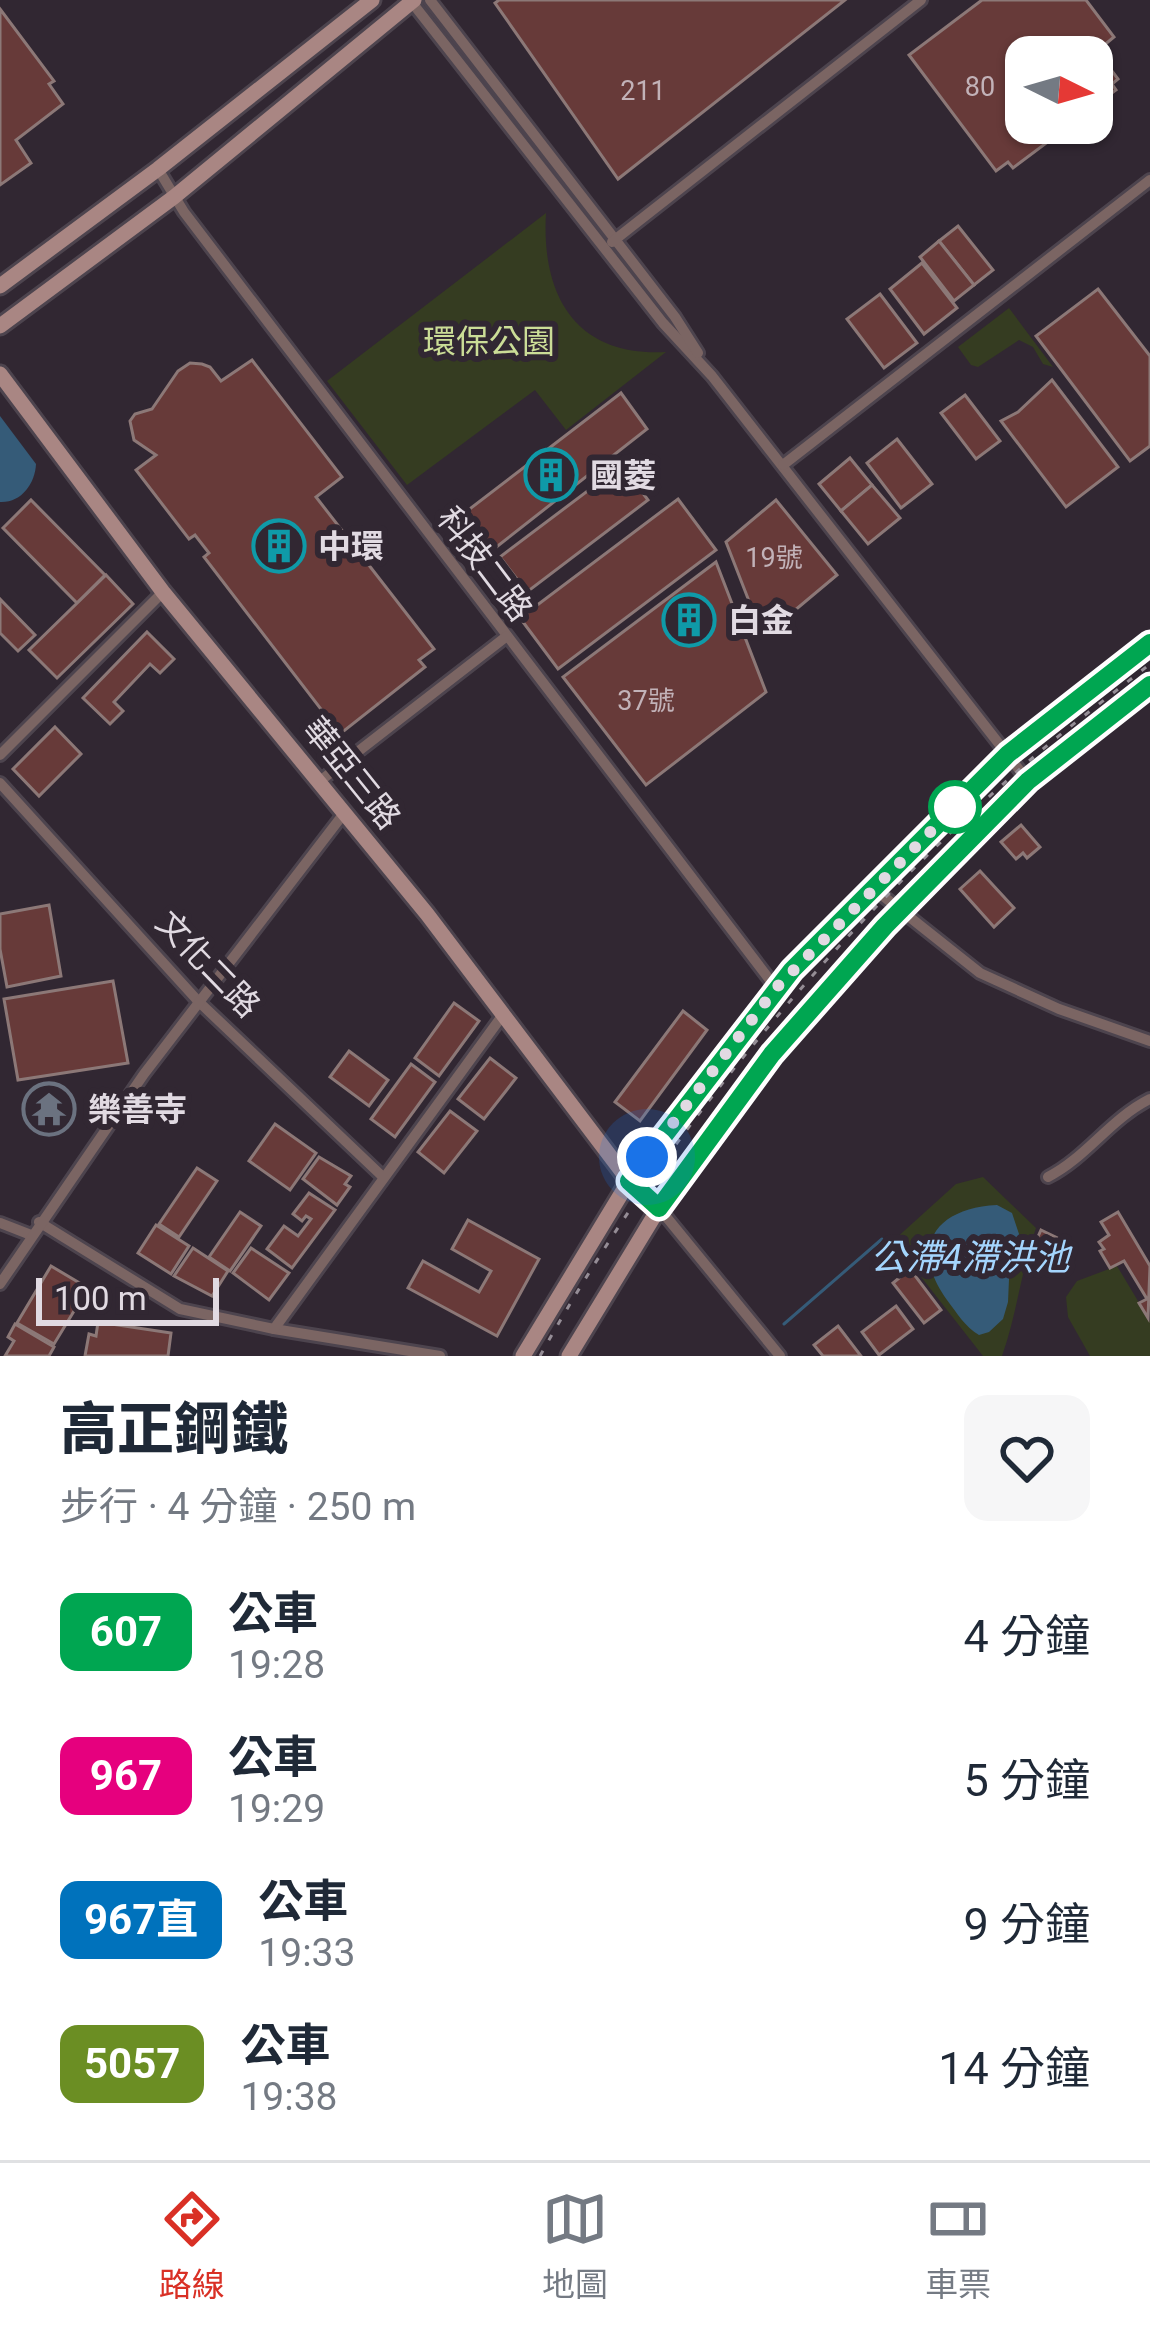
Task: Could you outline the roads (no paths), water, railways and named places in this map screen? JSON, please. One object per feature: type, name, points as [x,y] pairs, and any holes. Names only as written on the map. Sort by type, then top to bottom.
[{"type":"street","points":[[0,286],[372,0]]},
{"type":"street","points":[[430,0],[610,244]]},
{"type":"street","points":[[610,244],[921,0]]},
{"type":"street","points":[[0,326],[174,197],[412,1],[674,317],[712,376],[1028,781]]},
{"type":"street","name":"科技二路","points":[[158,169],[174,197],[776,988]]},
{"type":"street","points":[[783,465],[1150,180]]},
{"type":"street","name":"華亞三路","points":[[0,374],[163,592],[346,812],[629,1181],[659,1208]]},
{"type":"street","points":[[0,754],[163,592]]},
{"type":"street","points":[[320,781],[506,636]]},
{"type":"street","points":[[524,1356],[629,1181],[776,988],[1008,754],[1150,643]]},
{"type":"street","points":[[569,1356],[659,1208],[772,1054],[900,910],[1028,781],[1150,685]]},
{"type":"street","name":"文化二路","points":[[0,784],[198,1001],[382,1176]]},
{"type":"street","points":[[0,1284],[198,1001],[346,812]]},
{"type":"street","points":[[873,887],[980,973],[1060,1010],[1150,1041]]},
{"type":"street","points":[[274,1329],[502,1016]]},
{"type":"street","points":[[1048,1177],[1066,1168],[1105,1130],[1150,1099]]},
{"type":"street","points":[[659,1208],[779,1356]]},
{"type":"street","points":[[39,1222],[180,1309],[440,1356]]},
{"type":"street","points":[[0,1223],[31,1234]]},
{"type":"water","points":[[0,416],[36,464],[26,491],[0,502]]},
{"type":"water","name":"公滯4滯洪池","points":[[997,1205],[1012,1213],[1019,1234],[1010,1257],[1003,1319],[979,1335],[961,1319],[935,1281],[930,1247],[944,1222]]},
{"type":"waterway","points":[[784,1324],[882,1239]]},
{"type":"railway","points":[[540,1356],[589,1273],[699,1114],[823,964],[958,826],[1044,748],[1150,664]]},
{"type":"place","name":"國菱","points":[[551,475]]},
{"type":"place","name":"中環","points":[[279,546]]},
{"type":"place","name":"白金","points":[[689,620]]},
{"type":"place","name":"樂善寺","points":[[49,1109]]},
{"type":"park label","name":"環保公園","points":[[489,341]]}]
